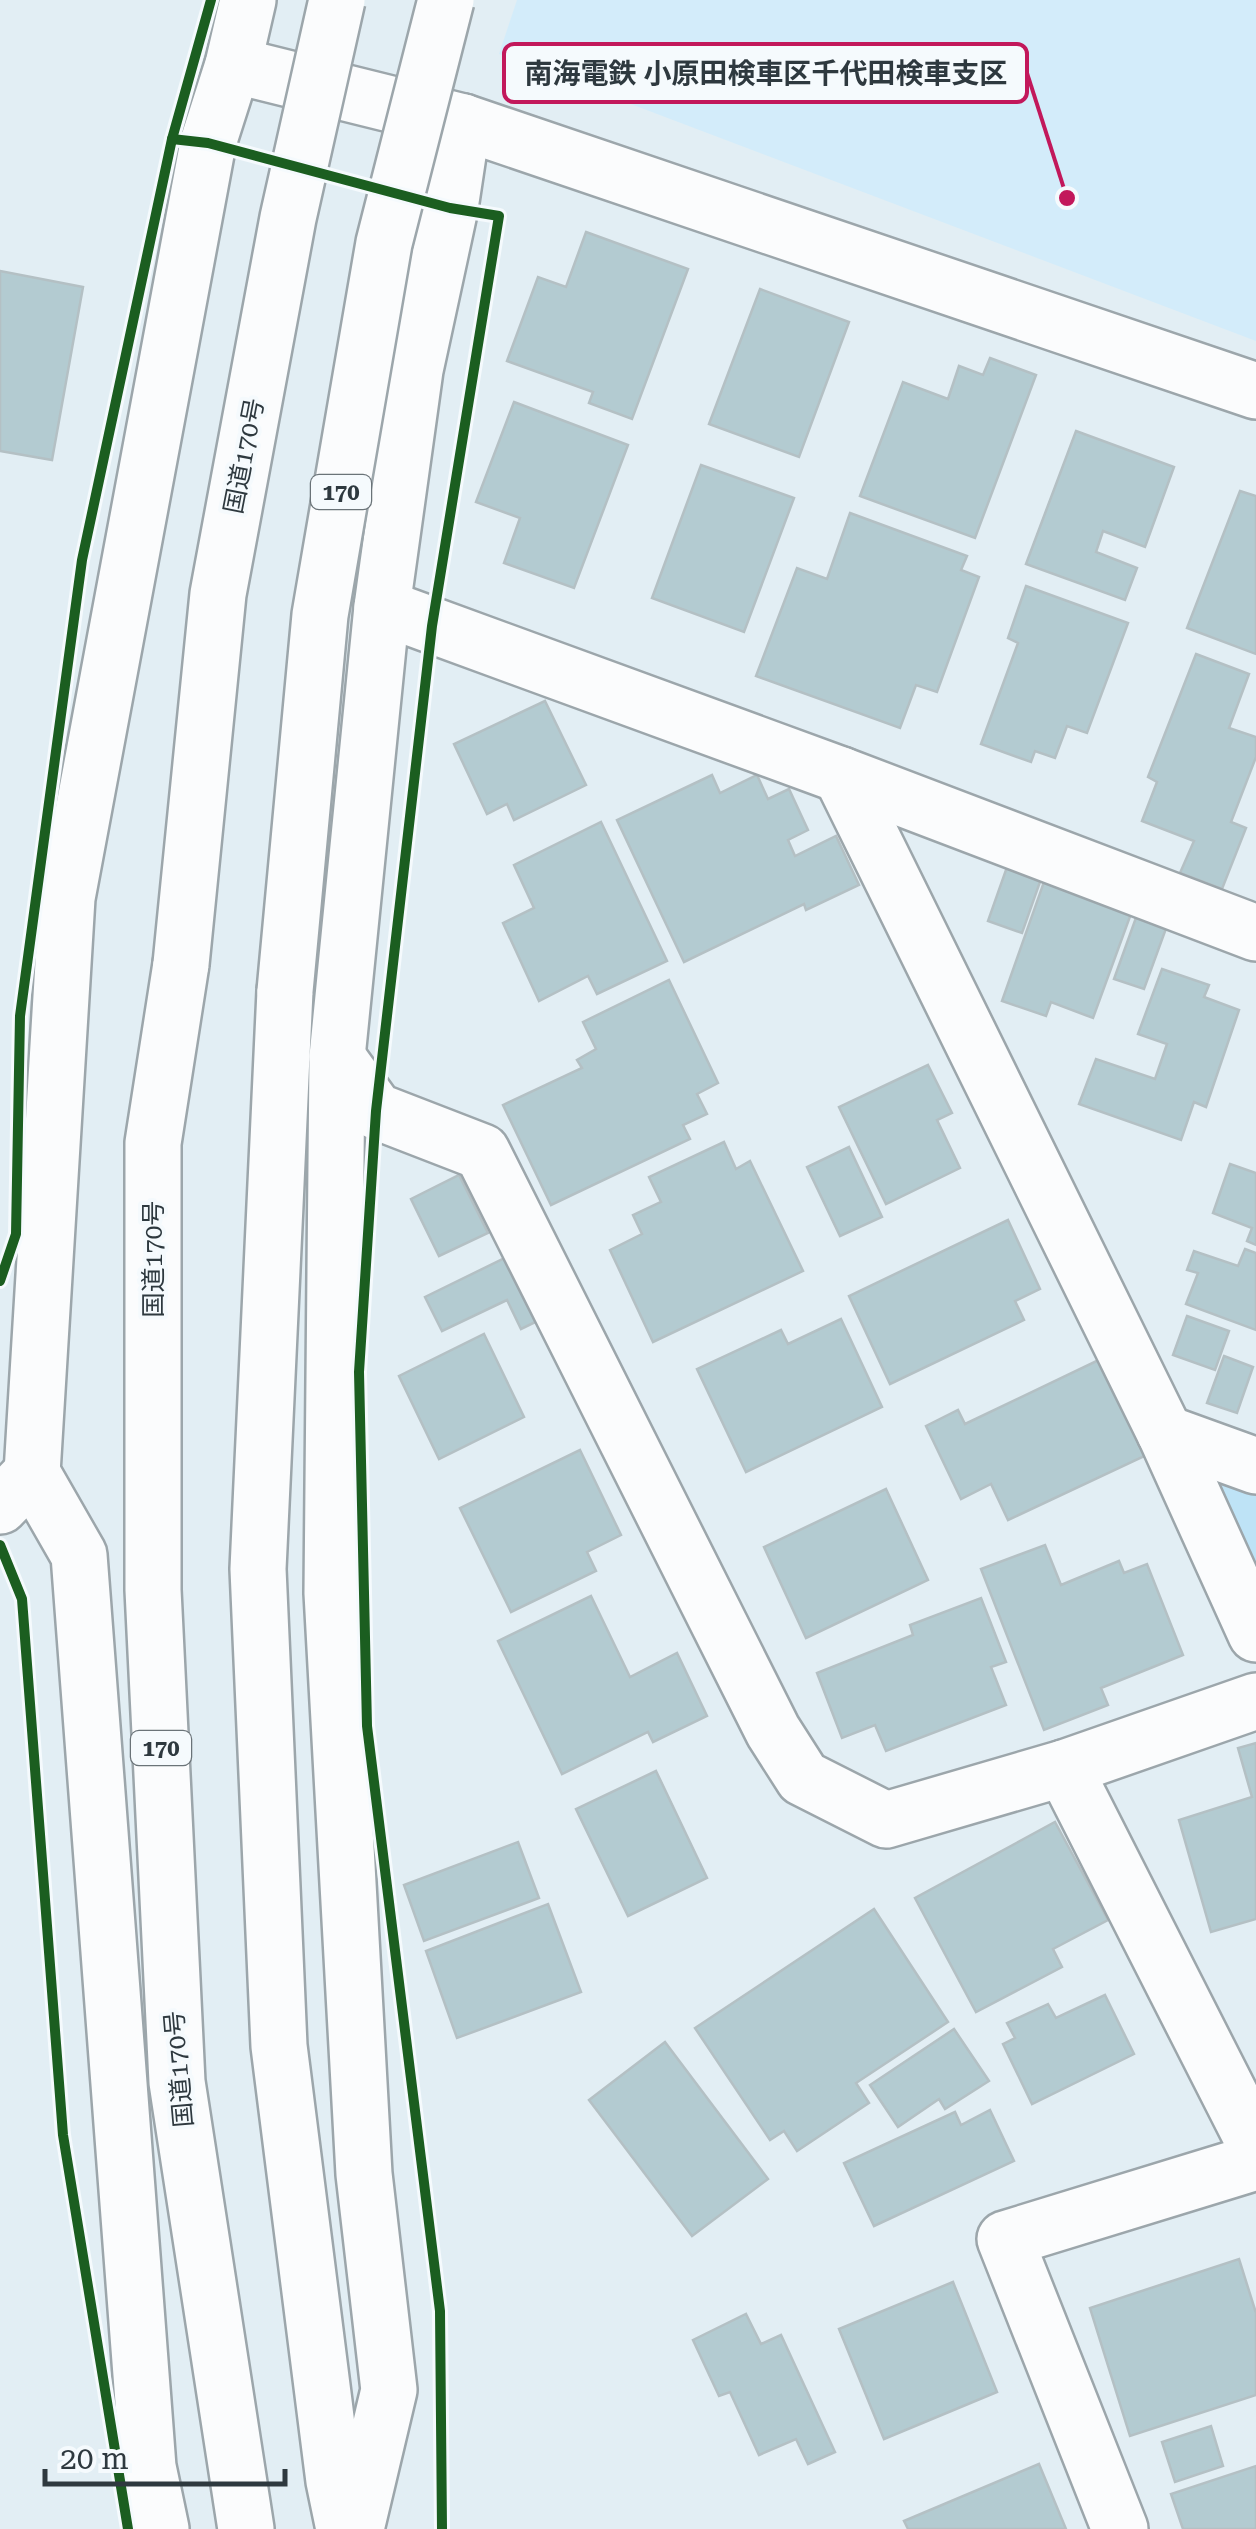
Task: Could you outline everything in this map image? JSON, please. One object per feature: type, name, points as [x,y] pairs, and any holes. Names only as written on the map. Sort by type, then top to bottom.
[{"type":"main road","points":[[161,2529],[148,2467],[80,1555],[16,1490],[67,898],[208,143],[233,65],[248,0]]},
{"type":"main road","name":"国道170号","points":[[246,2529],[177,2082],[153,1590],[153,1143],[181,964],[218,594],[288,218],[337,0]]},
{"type":"main road","name":"170","points":[[344,2529],[334,2481],[279,2046],[258,1569],[285,991],[320,615],[384,244],[446,0]]},
{"type":"main road","points":[[233,65],[463,122],[1256,391]]},
{"type":"main road","points":[[356,2529],[388,2390],[364,2174],[332,1593],[338,1057],[382,607],[415,370],[450,208],[463,122]]},
{"type":"main road","points":[[382,607],[841,775],[1256,933]]},
{"type":"main road","points":[[841,775],[1165,1432],[1256,1634]]},
{"type":"main road","points":[[338,1057],[376,1111],[482,1152],[773,1731],[803,1778],[886,1820],[1064,1768],[1256,1701]]},
{"type":"main road","points":[[1165,1432],[1256,1466]]},
{"type":"main road","points":[[1064,1768],[1256,2146]]},
{"type":"main road","points":[[1120,2529],[1005,2239],[1256,2162]]},
{"type":"shaded area","points":[[517,0],[1256,0],[1256,341],[499,54]]},
{"type":"shaded area","points":[[1208,1464],[1256,1481],[1256,1603]]},
{"type":"building","points":[[586,232],[688,269],[632,419],[589,403],[593,392],[507,361],[538,277],[566,287]]},
{"type":"building","points":[[0,271],[83,287],[52,460],[0,451]]},
{"type":"building","points":[[760,289],[849,322],[799,457],[709,424]]},
{"type":"building","points":[[990,358],[1036,375],[975,538],[860,496],[903,382],[948,399],[959,366],[983,375]]},
{"type":"building","points":[[514,402],[628,445],[574,588],[504,563],[520,518],[476,502]]},
{"type":"building","points":[[1076,431],[1174,467],[1145,547],[1103,531],[1096,552],[1137,568],[1125,600],[1026,564]]},
{"type":"building","points":[[701,465],[794,498],[744,632],[652,598]]},
{"type":"building","points":[[1240,491],[1256,496],[1256,654],[1187,628]]},
{"type":"building","points":[[850,513],[967,556],[961,570],[979,577],[937,692],[916,685],[900,728],[756,676],[797,568],[827,579]]},
{"type":"building","points":[[1026,586],[1128,623],[1087,733],[1067,726],[1055,758],[1035,751],[1031,762],[981,744],[1018,643],[1008,638]]},
{"type":"building","points":[[1196,654],[1249,674],[1229,728],[1256,737],[1256,757],[1231,822],[1246,828],[1222,889],[1180,873],[1194,841],[1142,821],[1157,782],[1148,777]]},
{"type":"building","points":[[545,701],[586,785],[514,820],[507,804],[487,814],[454,744]]},
{"type":"building","points":[[712,775],[720,793],[757,775],[768,799],[789,789],[808,830],[788,840],[795,856],[836,836],[859,885],[806,910],[804,904],[684,962],[617,820]]},
{"type":"building","points":[[601,822],[667,961],[597,994],[588,976],[539,1001],[503,923],[534,908],[514,865]]},
{"type":"building","points":[[1007,867],[1041,879],[1022,933],[988,921]]},
{"type":"building","points":[[1045,879],[1132,911],[1093,1018],[1051,1002],[1046,1016],[1002,1001]]},
{"type":"building","points":[[1138,912],[1168,923],[1144,989],[1114,979]]},
{"type":"building","points":[[1162,969],[1209,985],[1204,997],[1239,1010],[1206,1107],[1194,1102],[1181,1140],[1079,1104],[1096,1059],[1155,1079],[1167,1044],[1138,1034]]},
{"type":"building","points":[[669,980],[718,1083],[697,1094],[707,1114],[683,1125],[690,1139],[551,1205],[503,1105],[582,1068],[577,1060],[596,1049],[583,1022]]},
{"type":"building","points":[[928,1065],[952,1113],[937,1120],[960,1168],[886,1204],[839,1107]]},
{"type":"building","points":[[724,1142],[736,1169],[750,1161],[803,1271],[653,1342],[610,1250],[642,1234],[633,1215],[661,1202],[649,1177]]},
{"type":"building","points":[[849,1147],[882,1217],[840,1236],[807,1167]]},
{"type":"building","points":[[1230,1164],[1256,1173],[1256,1245],[1247,1241],[1252,1228],[1213,1213]]},
{"type":"building","points":[[459,1175],[488,1233],[439,1256],[411,1199]]},
{"type":"building","points":[[1008,1220],[1040,1289],[1015,1301],[1024,1320],[890,1384],[849,1296]]},
{"type":"building","points":[[1245,1249],[1256,1253],[1256,1330],[1186,1304],[1198,1273],[1187,1270],[1194,1251],[1238,1266]]},
{"type":"building","points":[[519,1251],[550,1315],[521,1329],[507,1300],[442,1331],[425,1297]]},
{"type":"building","points":[[1187,1316],[1229,1331],[1215,1370],[1173,1355]]},
{"type":"building","points":[[841,1319],[882,1407],[746,1472],[697,1369],[781,1330],[788,1344]]},
{"type":"building","points":[[484,1334],[524,1417],[439,1459],[399,1376]]},
{"type":"building","points":[[1224,1356],[1253,1367],[1237,1413],[1207,1403]]},
{"type":"building","points":[[1105,1357],[1151,1453],[1008,1520],[991,1484],[961,1499],[926,1426],[958,1410],[965,1424]]},
{"type":"building","points":[[580,1450],[621,1535],[587,1552],[596,1571],[511,1612],[460,1508]]},
{"type":"building","points":[[886,1489],[928,1580],[806,1638],[764,1547]]},
{"type":"building","points":[[1045,1545],[1061,1585],[1119,1561],[1124,1573],[1147,1564],[1183,1655],[1101,1688],[1108,1705],[1044,1730],[981,1569]]},
{"type":"building","points":[[591,1596],[630,1677],[677,1653],[707,1716],[653,1742],[648,1732],[562,1774],[498,1641]]},
{"type":"building","points":[[981,1598],[1006,1662],[991,1667],[1006,1705],[886,1751],[875,1725],[842,1738],[817,1673],[913,1635],[910,1625]]},
{"type":"building","points":[[1256,1743],[1256,1919],[1211,1932],[1179,1820],[1252,1797],[1238,1748]]},
{"type":"building","points":[[656,1771],[707,1878],[628,1916],[576,1809]]},
{"type":"building","points":[[1055,1822],[1108,1920],[1053,1949],[1062,1967],[976,2012],[915,1898]]},
{"type":"building","points":[[518,1842],[539,1898],[424,1941],[404,1885]]},
{"type":"building","points":[[548,1904],[581,1992],[457,2038],[426,1951]]},
{"type":"building","points":[[874,1909],[948,2022],[856,2083],[869,2103],[797,2151],[784,2131],[770,2140],[695,2028]]},
{"type":"building","points":[[1105,1995],[1134,2054],[1032,2104],[1003,2044],[1015,2038],[1007,2023],[1048,2004],[1056,2018]]},
{"type":"building","points":[[954,2029],[989,2081],[945,2109],[939,2099],[898,2127],[870,2085]]},
{"type":"building","points":[[665,2042],[768,2179],[692,2236],[589,2100]]},
{"type":"building","points":[[990,2110],[1014,2161],[874,2226],[844,2163],[955,2112],[961,2125]]},
{"type":"building","points":[[1239,2259],[1256,2313],[1256,2395],[1130,2436],[1090,2308]]},
{"type":"building","points":[[953,2282],[997,2392],[884,2439],[839,2329]]},
{"type":"building","points":[[746,2314],[761,2344],[781,2335],[835,2452],[808,2464],[796,2439],[759,2455],[730,2392],[719,2396],[693,2340]]},
{"type":"building","points":[[1211,2426],[1223,2466],[1175,2482],[1162,2442]]},
{"type":"building","points":[[1039,2464],[1066,2529],[908,2529],[904,2521]]},
{"type":"building","points":[[1256,2466],[1256,2529],[1183,2529],[1171,2494]]},
{"type":"cycle path","points":[[0,1281],[16,1234],[20,1016],[82,560],[172,139],[211,0]]},
{"type":"cycle path","points":[[172,139],[208,143],[450,208],[499,216],[432,626],[376,1111],[359,1372],[367,1726],[440,2311],[442,2529]]},
{"type":"cycle path","points":[[0,1545],[22,1599],[63,2135],[128,2529]]},
{"type":"place","name":"南海電鉄 小原田検車区千代田検車支区","points":[[1067,198]]}]
